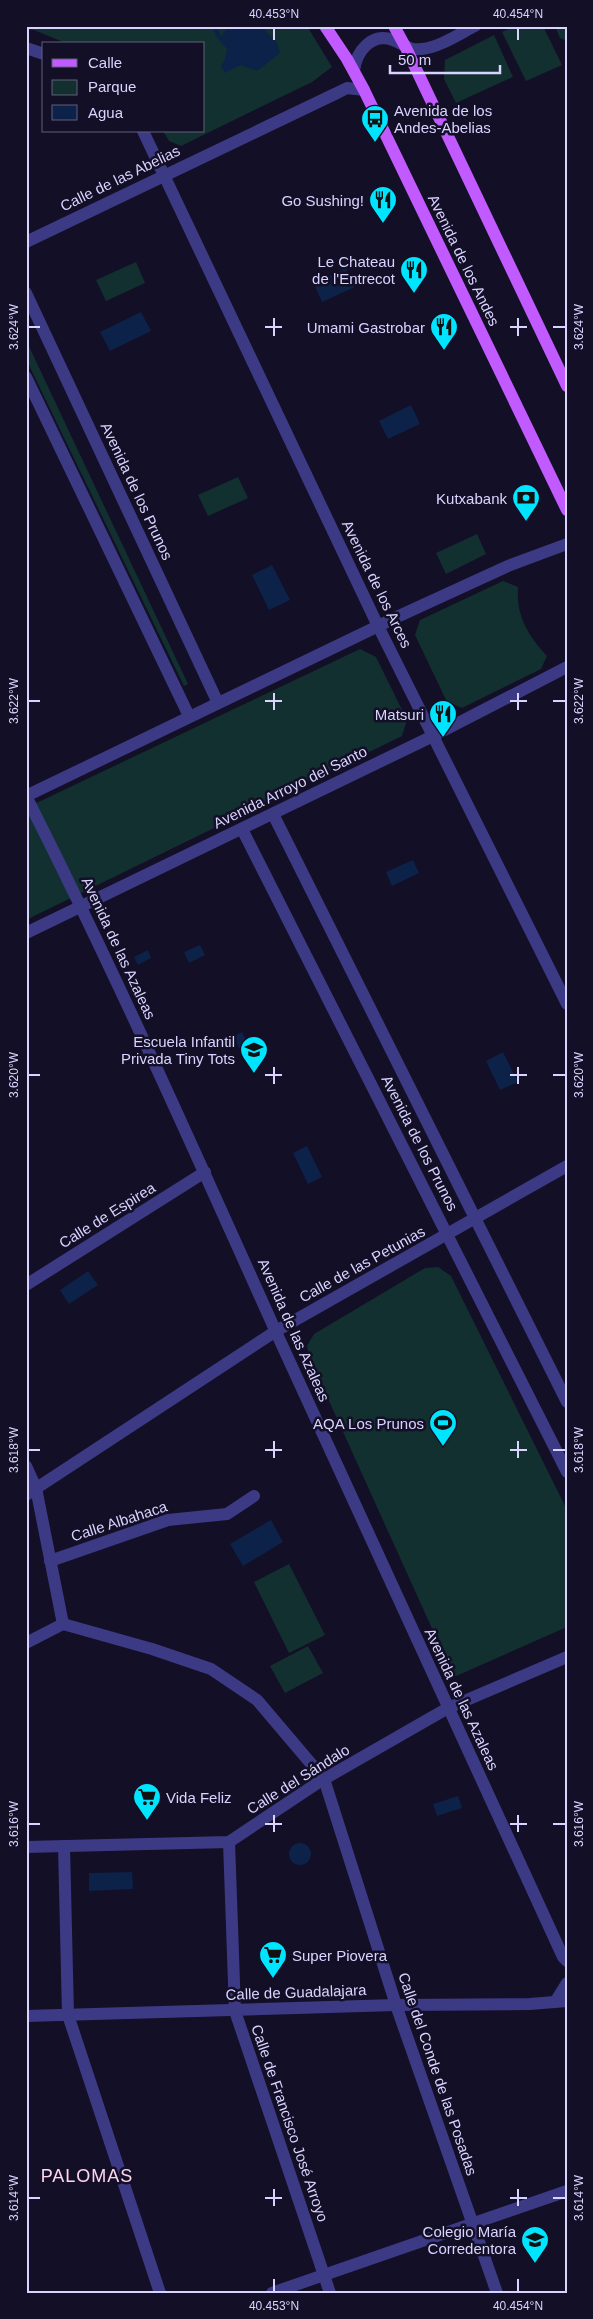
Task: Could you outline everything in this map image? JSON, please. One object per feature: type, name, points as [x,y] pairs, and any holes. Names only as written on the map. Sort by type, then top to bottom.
[{"type":"main road","name":"Avenida de los Andes","points":[[325,26],[364,90],[567,510]]},
{"type":"main road","points":[[394,26],[567,386]]},
{"type":"street","points":[[354,71],[356,60],[361,50],[374,40],[381,38],[392,40],[406,48],[412,49],[430,47],[475,26]]},
{"type":"street","points":[[26,48],[42,53]]},
{"type":"street","name":"Calle de las Abelias","points":[[26,242],[347,88],[364,90]]},
{"type":"street","name":"Avenida de los Arces","points":[[144,132],[378,626],[567,1004]]},
{"type":"street","name":"Avenida de los Prunos","points":[[26,293],[218,703]]},
{"type":"street","points":[[26,377],[189,716]]},
{"type":"street","points":[[26,796],[378,626],[508,566],[567,544]]},
{"type":"street","name":"Avenida Arroyo del Santo","points":[[26,933],[433,736],[567,667]]},
{"type":"street","name":"Avenida de las Azaleas","points":[[26,796],[81,906],[205,1172],[559,1950],[567,1961]]},
{"type":"street","name":"Avenida de los Prunos","points":[[273,814],[567,1402]]},
{"type":"street","name":"Avenida de los Prunos","points":[[242,829],[567,1472]]},
{"type":"street","name":"Calle de las Petunias","points":[[31,1492],[276,1331],[567,1166]]},
{"type":"street","name":"Calle de Espirea","points":[[26,1285],[205,1172]]},
{"type":"street","points":[[26,1466],[31,1492],[50,1561],[63,1624]]},
{"type":"street","name":"Calle Albahaca","points":[[50,1561],[168,1520],[227,1514],[254,1496]]},
{"type":"street","points":[[26,1643],[63,1624],[211,1668],[258,1700],[324,1780]]},
{"type":"street","name":"Calle del Sándalo","points":[[229,1842],[324,1780],[448,1708],[567,1657]]},
{"type":"street","name":"Calle del Conde de las Posadas","points":[[324,1780],[396,2006],[497,2293]]},
{"type":"street","points":[[26,1847],[229,1842]]},
{"type":"street","name":"Calle de Francisco José Arroyo","points":[[229,1842],[235,2011],[330,2293]]},
{"type":"street","points":[[64,1846],[68,2015],[160,2293]]},
{"type":"street","points":[[561,2001],[567,1983]]},
{"type":"street","name":"Calle de Guadalajara","points":[[26,2016],[530,2004],[561,2001]]},
{"type":"street","points":[[272,2293],[324,2273],[567,2191]]},
{"type":"green space","points":[[26,26],[307,26],[332,67],[312,82],[181,146],[169,141],[164,132],[205,132],[205,42],[63,42],[34,30],[26,29]]},
{"type":"green space","points":[[515,26],[543,26],[562,65],[526,81],[502,32]]},
{"type":"green space","points":[[555,26],[567,26],[567,41],[560,38]]},
{"type":"green space","points":[[494,35],[513,77],[456,103],[444,79],[445,60]]},
{"type":"green space","points":[[136,262],[145,283],[106,301],[96,280]]},
{"type":"green space","points":[[26,340],[188,684],[184,686],[26,359]]},
{"type":"green space","points":[[238,477],[248,498],[208,516],[198,495]]},
{"type":"green space","points":[[477,534],[486,554],[446,574],[436,553]]},
{"type":"green space","points":[[503,581],[518,587],[521,616],[529,633],[547,656],[541,669],[462,708],[447,702],[415,635],[420,620]]},
{"type":"green space","points":[[360,649],[376,657],[407,720],[402,736],[26,920],[26,808]]},
{"type":"green space","name":"AQA Los Prunos","points":[[438,1267],[451,1276],[567,1510],[567,1627],[454,1677],[310,1359],[307,1346],[314,1334],[425,1268]]},
{"type":"green space","points":[[289,1564],[325,1635],[289,1653],[254,1582]]},
{"type":"green space","points":[[308,1646],[323,1673],[285,1693],[270,1666]]},
{"type":"water","points":[[212,26],[217,26],[221,37],[228,26],[261,26],[277,43],[280,53],[257,71],[241,65],[225,73],[221,66],[227,49],[216,36]]},
{"type":"water","points":[[346,268],[355,287],[322,302],[314,284]]},
{"type":"water","points":[[141,312],[151,331],[110,351],[100,332]]},
{"type":"water","points":[[411,405],[420,424],[388,439],[379,421]]},
{"type":"water","points":[[272,565],[290,600],[269,610],[252,575]]},
{"type":"water","points":[[413,860],[419,873],[392,886],[386,872]]},
{"type":"water","points":[[200,945],[205,955],[189,963],[184,952]]},
{"type":"water","points":[[148,950],[151,958],[138,965],[134,957]]},
{"type":"water","points":[[242,1032],[249,1047],[241,1051],[232,1037]]},
{"type":"water","points":[[503,1052],[518,1082],[500,1090],[486,1061]]},
{"type":"water","points":[[307,1146],[322,1177],[308,1184],[293,1153]]},
{"type":"water","points":[[88,1271],[98,1285],[69,1304],[60,1290]]},
{"type":"water","points":[[271,1520],[283,1542],[243,1566],[230,1544]]},
{"type":"water","points":[[458,1796],[462,1808],[437,1816],[433,1804]]},
{"type":"water","points":[[300,1843],[308,1846],[311,1854],[308,1862],[300,1865],[292,1862],[289,1854],[292,1846]]},
{"type":"water","points":[[132,1872],[133,1889],[89,1891],[89,1873]]},
{"type":"place","name":"Avenida de los Andes-Abelias","points":[[375,143]]},
{"type":"place","name":"Go Sushing!","points":[[383,224]]},
{"type":"place","name":"Le Chateau de l'Entrecot","points":[[414,294]]},
{"type":"place","name":"Umami Gastrobar","points":[[444,351]]},
{"type":"place","name":"Kutxabank","points":[[526,522]]},
{"type":"place","name":"Matsuri","points":[[443,738]]},
{"type":"place","name":"Escuela Infantil Privada Tiny Tots","points":[[254,1074]]},
{"type":"place","name":"AQA Los Prunos","points":[[443,1447]]},
{"type":"place","name":"Vida Feliz","points":[[147,1821]]},
{"type":"place","name":"Super Piovera","points":[[273,1979]]},
{"type":"place","name":"Colegio María Corredentora","points":[[535,2264]]},
{"type":"district","name":"PALOMAS","points":[[87,2176]]}]
